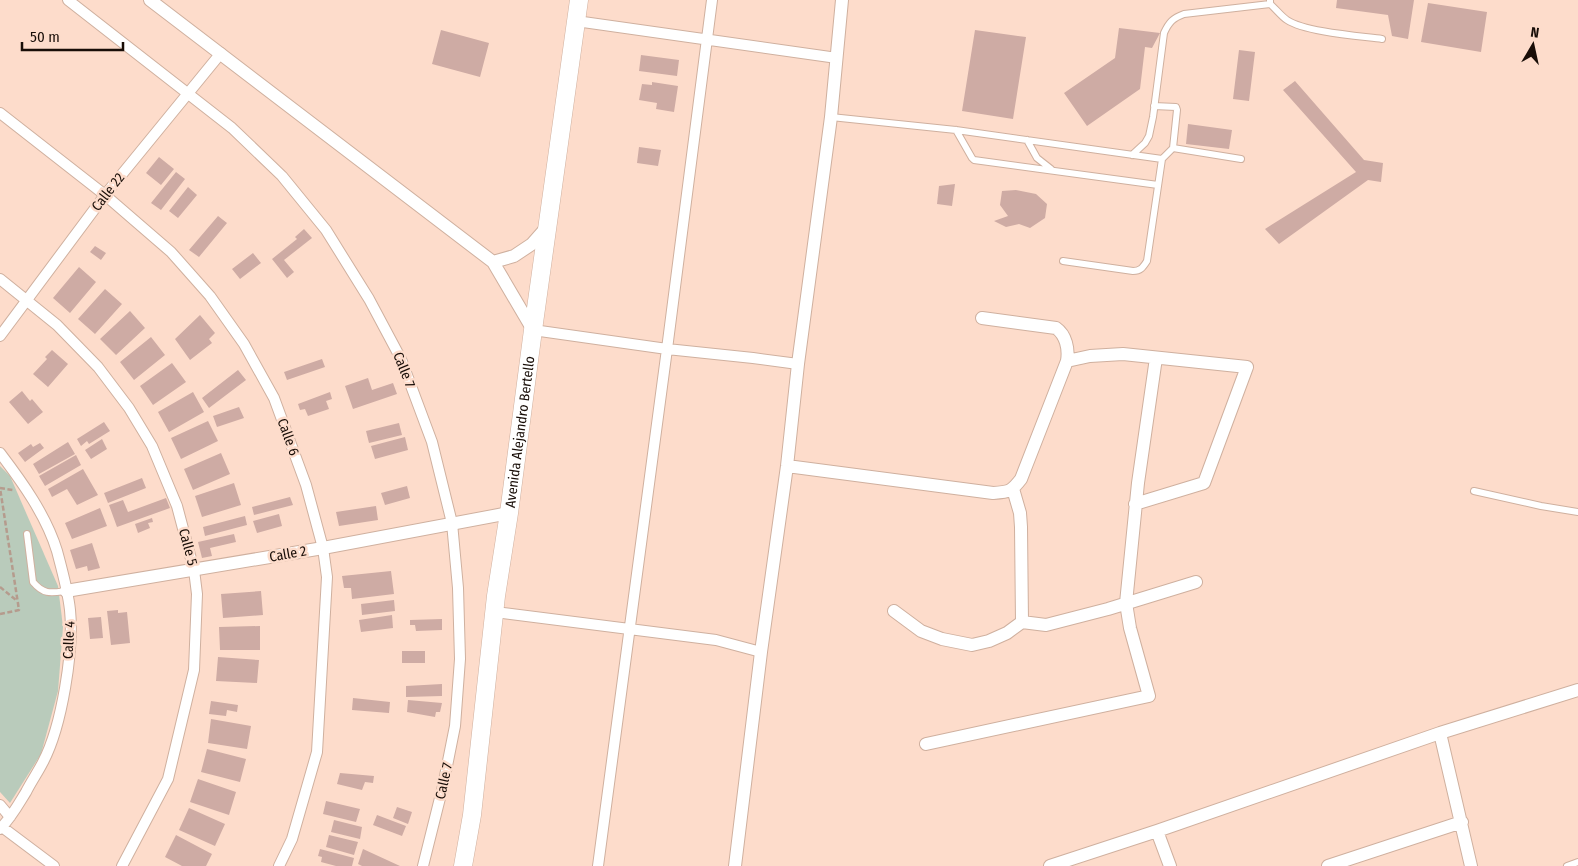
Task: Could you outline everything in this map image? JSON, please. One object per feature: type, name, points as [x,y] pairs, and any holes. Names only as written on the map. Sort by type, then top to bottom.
[{"type":"main road","name":"Avenida Alejandro Bertello","points":[[463,866],[472,815],[495,612],[579,0]]},
{"type":"street","name":"Calle 7","points":[[68,0],[232,128],[282,176],[326,230],[369,299],[401,359],[432,442],[452,523],[458,588],[460,668],[454,726],[443,786],[423,866]]},
{"type":"street","points":[[150,0],[493,262],[533,330],[668,349],[798,364]]},
{"type":"street","points":[[598,866],[668,349],[712,0]]},
{"type":"street","points":[[735,866],[831,117],[842,0]]},
{"type":"street","points":[[576,21],[837,58]]},
{"type":"street","name":"Calle 22","points":[[0,336],[105,195],[221,53]]},
{"type":"street","name":"Calle 6","points":[[0,113],[105,195],[171,252],[210,296],[244,344],[274,398],[306,485],[323,548],[327,577],[317,752],[292,839],[279,866]]},
{"type":"street","points":[[493,262],[514,256],[532,244],[547,227]]},
{"type":"street","name":"Calle 5","points":[[0,279],[57,324],[98,367],[129,408],[152,446],[177,506],[194,570],[197,594],[194,670],[168,779],[122,866]]},
{"type":"street","points":[[787,466],[993,493],[1006,492],[1013,489],[1021,479],[1067,361],[1068,353],[1064,337],[1061,331],[1056,328],[982,318]]},
{"type":"street","points":[[1067,361],[1090,356],[1123,354],[1247,368],[1204,483],[1135,504]]},
{"type":"street","points":[[926,744],[1149,696],[1130,628],[1126,603],[1135,504],[1156,358]]},
{"type":"street","name":"Calle 4","points":[[0,452],[45,522],[57,550],[70,610],[71,639],[57,724],[44,762],[10,817],[1,828]]},
{"type":"street","points":[[1013,489],[1020,513],[1021,527],[1022,622]]},
{"type":"street","name":"Calle 2","points":[[66,591],[323,548],[509,513]]},
{"type":"street","points":[[894,611],[921,632],[942,639],[972,645],[989,641],[1022,622],[1046,625],[1108,609],[1196,582]]},
{"type":"street","points":[[495,612],[716,640],[761,652]]},
{"type":"street","points":[[1050,866],[1440,733],[1578,690]]},
{"type":"street","points":[[1440,733],[1471,866]]},
{"type":"street","points":[[0,805],[10,817]]},
{"type":"street","points":[[1328,866],[1462,822]]},
{"type":"street","points":[[1,828],[54,866]]},
{"type":"street","points":[[1158,830],[1170,866]]},
{"type":"lane","points":[[1132,155],[1148,136],[1164,33],[1169,22],[1174,18],[1184,14],[1270,2],[1286,20],[1300,26],[1382,39]]},
{"type":"lane","points":[[1063,261],[1133,272],[1139,271],[1147,260],[1162,159],[1173,148],[1177,108],[1154,106]]},
{"type":"lane","points":[[831,117],[956,130],[1162,159]]},
{"type":"lane","points":[[956,130],[974,160],[1158,185]]},
{"type":"lane","points":[[1027,140],[1037,158],[1052,171]]},
{"type":"lane","points":[[1173,148],[1241,159]]},
{"type":"lane","points":[[1474,491],[1578,512]]},
{"type":"lane","points":[[27,534],[33,582],[38,588],[48,594],[66,591]]},
{"type":"lane","points":[[1567,866],[1578,862]]},
{"type":"path","points":[[0,488],[19,610],[0,614]]},
{"type":"path","points":[[0,587],[17,600]]},
{"type":"green space","points":[[0,466],[10,476],[58,586],[63,627],[58,691],[41,754],[10,803],[0,792]]},
{"type":"building","points":[[1337,0],[1414,0],[1408,39],[1392,36],[1388,15],[1336,8]]},
{"type":"building","points":[[1428,3],[1487,12],[1481,52],[1421,42]]},
{"type":"building","points":[[1119,28],[1160,33],[1152,48],[1145,47],[1140,89],[1087,126],[1064,93],[1115,58]]},
{"type":"building","points":[[441,30],[489,43],[480,77],[432,64]]},
{"type":"building","points":[[975,30],[1026,37],[1013,119],[962,111]]},
{"type":"building","points":[[1239,50],[1255,52],[1249,101],[1233,99]]},
{"type":"building","points":[[641,55],[679,60],[677,76],[639,71]]},
{"type":"building","points":[[1295,81],[1364,160],[1383,163],[1381,182],[1368,180],[1279,244],[1265,229],[1356,172],[1283,90]]},
{"type":"building","points":[[652,82],[678,86],[674,112],[656,109],[657,103],[639,100],[642,84],[652,85]]},
{"type":"building","points":[[1188,124],[1232,130],[1229,149],[1186,144]]},
{"type":"building","points":[[639,147],[661,150],[658,166],[637,163]]},
{"type":"building","points":[[159,157],[174,169],[161,185],[146,173]]},
{"type":"building","points":[[176,172],[185,179],[161,210],[151,203]]},
{"type":"building","points":[[955,184],[952,206],[937,204],[939,186]]},
{"type":"building","points":[[188,187],[197,195],[178,218],[169,211]]},
{"type":"building","points":[[1016,190],[1036,194],[1047,204],[1045,218],[1030,228],[1019,224],[1006,227],[994,221],[1008,216],[1000,205],[1002,191]]},
{"type":"building","points":[[218,216],[227,223],[199,257],[189,250]]},
{"type":"building","points":[[304,229],[312,238],[284,260],[294,272],[287,278],[272,259],[297,239],[295,237]]},
{"type":"building","points":[[95,246],[106,253],[101,260],[90,252]]},
{"type":"building","points":[[253,253],[261,263],[240,279],[232,269]]},
{"type":"building","points":[[79,267],[96,282],[70,313],[53,298]]},
{"type":"building","points":[[105,289],[122,304],[95,334],[78,319]]},
{"type":"building","points":[[130,311],[145,328],[116,355],[100,339]]},
{"type":"building","points":[[200,315],[215,333],[209,339],[212,343],[190,360],[175,339]]},
{"type":"building","points":[[151,337],[165,355],[134,380],[120,362]]},
{"type":"building","points":[[52,350],[68,364],[48,387],[33,374],[47,359],[45,357]]},
{"type":"building","points":[[322,359],[325,367],[287,380],[284,372]]},
{"type":"building","points":[[172,363],[186,382],[153,405],[140,386]]},
{"type":"building","points":[[238,370],[246,380],[209,408],[202,398]]},
{"type":"building","points":[[368,378],[372,390],[393,383],[397,394],[353,409],[345,386]]},
{"type":"building","points":[[22,391],[43,412],[28,424],[9,402]]},
{"type":"building","points":[[193,392],[204,412],[169,432],[158,412]]},
{"type":"building","points":[[330,392],[332,399],[326,401],[329,409],[308,416],[305,409],[300,410],[298,404]]},
{"type":"building","points":[[239,407],[244,418],[217,427],[213,416]]},
{"type":"building","points":[[208,421],[218,441],[181,459],[171,438]]},
{"type":"building","points":[[104,422],[110,431],[89,444],[87,441],[81,446],[77,439]]},
{"type":"building","points":[[399,423],[402,435],[369,443],[366,431]]},
{"type":"building","points":[[405,437],[408,450],[375,459],[371,446]]},
{"type":"building","points":[[102,439],[107,449],[91,459],[85,450]]},
{"type":"building","points":[[68,442],[75,454],[39,474],[33,464]]},
{"type":"building","points":[[40,443],[44,448],[25,462],[18,453],[31,444],[33,447]]},
{"type":"building","points":[[221,453],[230,474],[193,490],[184,469]]},
{"type":"building","points":[[76,455],[81,465],[45,486],[39,476]]},
{"type":"building","points":[[83,469],[98,495],[77,505],[67,489],[52,497],[48,489]]},
{"type":"building","points":[[142,478],[146,488],[108,503],[104,493]]},
{"type":"building","points":[[234,483],[241,505],[202,517],[195,496]]},
{"type":"building","points":[[407,486],[410,498],[385,505],[381,493]]},
{"type":"building","points":[[290,497],[293,505],[254,515],[252,507]]},
{"type":"building","points":[[166,498],[170,508],[117,527],[109,505],[123,500],[128,512]]},
{"type":"building","points":[[376,506],[378,520],[339,526],[336,512]]},
{"type":"building","points":[[100,508],[107,526],[72,539],[65,523]]},
{"type":"building","points":[[279,514],[282,526],[257,533],[253,521]]},
{"type":"building","points":[[245,516],[247,525],[205,536],[203,527]]},
{"type":"building","points":[[152,518],[153,522],[148,523],[150,528],[138,533],[135,524]]},
{"type":"building","points":[[234,534],[236,542],[210,548],[212,556],[202,558],[198,542]]},
{"type":"building","points":[[92,543],[100,568],[88,571],[87,566],[76,569],[70,550]]},
{"type":"building","points":[[391,571],[394,594],[352,599],[351,588],[344,588],[342,576]]},
{"type":"building","points":[[261,591],[263,615],[223,618],[221,594]]},
{"type":"building","points":[[394,600],[395,611],[362,615],[361,604]]},
{"type":"building","points":[[118,610],[118,613],[127,612],[130,643],[111,645],[107,611]]},
{"type":"building","points":[[392,615],[393,628],[361,632],[359,620]]},
{"type":"building","points":[[101,617],[103,638],[90,639],[88,618]]},
{"type":"building","points":[[442,619],[442,630],[416,631],[415,625],[410,625],[410,620]]},
{"type":"building","points":[[260,626],[260,650],[220,650],[219,627]]},
{"type":"building","points":[[402,651],[425,651],[425,663],[402,663]]},
{"type":"building","points":[[218,657],[259,660],[257,683],[216,681]]},
{"type":"building","points":[[442,684],[442,696],[406,697],[406,686]]},
{"type":"building","points":[[353,698],[390,702],[389,713],[352,710]]},
{"type":"building","points":[[408,700],[442,703],[440,712],[436,712],[435,717],[407,712]]},
{"type":"building","points":[[211,701],[238,705],[237,712],[227,710],[226,716],[209,714]]},
{"type":"building","points":[[211,719],[251,726],[247,749],[208,743]]},
{"type":"building","points":[[207,749],[246,759],[240,782],[201,772]]},
{"type":"building","points":[[340,773],[374,776],[373,783],[365,782],[362,790],[337,784]]},
{"type":"building","points":[[198,779],[236,792],[229,815],[190,802]]},
{"type":"building","points":[[326,801],[360,809],[356,822],[323,814]]},
{"type":"building","points":[[397,807],[412,812],[408,824],[393,818]]},
{"type":"building","points":[[189,808],[225,824],[215,846],[179,830]]},
{"type":"building","points":[[377,815],[406,826],[402,836],[373,825]]},
{"type":"building","points":[[334,820],[362,827],[360,839],[331,832]]},
{"type":"building","points":[[176,835],[212,854],[206,866],[182,866],[165,857]]},
{"type":"building","points":[[329,835],[358,842],[354,855],[326,847]]},
{"type":"building","points":[[320,849],[354,858],[352,866],[336,866],[321,862],[322,857],[318,856]]},
{"type":"building","points":[[363,849],[400,866],[362,866],[358,864]]}]
